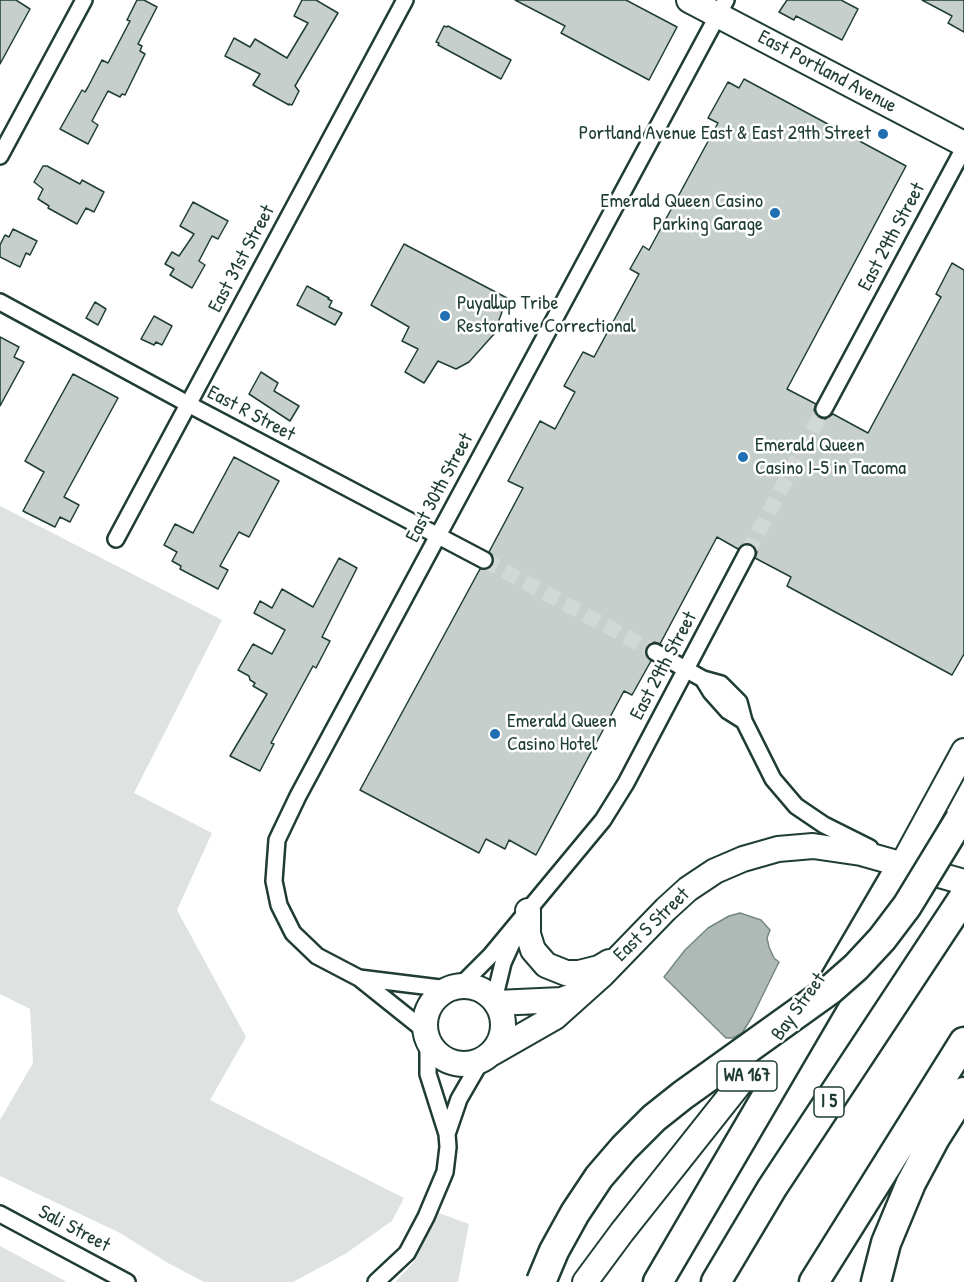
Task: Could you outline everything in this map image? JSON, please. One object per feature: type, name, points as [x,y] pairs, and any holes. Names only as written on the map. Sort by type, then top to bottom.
[{"type":"highway","points":[[542,1282],[554,1251],[574,1213],[599,1177],[624,1148],[654,1118],[683,1095],[831,989],[856,967],[908,906],[962,816]]},
{"type":"highway","points":[[663,1274],[902,865]]},
{"type":"highway","name":"I 5","points":[[716,1282],[772,1188],[964,897]]},
{"type":"highway","points":[[814,1282],[964,1042]]},
{"type":"highway","points":[[876,1282],[886,1244],[907,1191],[935,1138],[964,1092]]},
{"type":"main road","name":"East Portland Avenue","points":[[689,0],[722,8],[964,146]]},
{"type":"main road","name":"Bay Street","points":[[585,1282],[622,1232],[769,1048],[902,865],[964,751]]},
{"type":"main road","name":"East S Street","points":[[487,1057],[555,1017],[622,955],[666,909],[688,889],[715,871],[742,859],[778,849],[813,846],[861,853],[902,865]]},
{"type":"main road","points":[[902,865],[964,882]]},
{"type":"main road","points":[[528,911],[528,934],[533,950],[539,960],[554,969],[579,973],[599,968],[622,955]]},
{"type":"main road","points":[[473,987],[484,992],[495,1002],[503,1021],[502,1033],[499,1044],[487,1057],[470,1064],[457,1064],[435,1053],[426,1036],[425,1018],[429,1006],[437,996],[454,988],[473,987]]},
{"type":"main road","name":"East S Street","points":[[495,1002],[562,1000],[582,992]]},
{"type":"street","points":[[0,156],[84,0]]},
{"type":"street","name":"East 31st Street","points":[[116,539],[405,0]]},
{"type":"street","name":"East 30th Street","points":[[426,1036],[359,978],[317,956],[293,933],[279,905],[274,881],[277,840],[298,796],[722,8]]},
{"type":"street","name":"East 29th Street","points":[[824,409],[964,146]]},
{"type":"street","name":"East R Street","points":[[0,302],[484,560]]},
{"type":"street","name":"East 29th Street","points":[[454,988],[491,955],[603,820],[626,783],[747,553]]},
{"type":"street","points":[[655,652],[704,679],[711,692],[728,711],[744,721],[773,780],[796,806],[824,825],[902,865]]},
{"type":"street","name":"East 29th Street","points":[[495,1002],[504,963],[513,939],[528,911]]},
{"type":"street","name":"East 30th Street","points":[[359,978],[454,988]]},
{"type":"street","points":[[376,1282],[406,1253],[426,1217],[445,1172],[447,1134],[428,1074],[426,1036]]},
{"type":"street","points":[[447,1134],[459,1099],[487,1057]]},
{"type":"street","name":"Sali Street","points":[[0,1214],[127,1282]]},
{"type":"shaded area","points":[[0,506],[222,620],[134,793],[212,833],[177,910],[246,1037],[210,1100],[404,1198],[392,1221],[345,1254],[293,1282],[204,1282],[120,1233],[0,1176],[0,1120],[33,1063],[30,1009],[0,994]]},
{"type":"shaded area","points":[[740,913],[761,920],[770,930],[767,938],[769,947],[774,958],[779,962],[742,1033],[733,1038],[726,1038],[664,977],[685,950],[708,928],[729,916]]},
{"type":"shaded area","points":[[439,1213],[469,1224],[458,1282],[395,1282],[414,1262]]},
{"type":"shaded area","points":[[0,1246],[67,1282],[0,1282]]},
{"type":"building","points":[[0,0],[16,0],[30,9],[0,64]]},
{"type":"building","points":[[137,0],[144,0],[157,7],[138,44],[142,46],[140,51],[145,54],[125,95],[122,94],[120,97],[108,91],[92,121],[98,125],[88,144],[60,129],[82,90],[85,92],[102,60],[108,63],[130,21],[127,20]]},
{"type":"building","points":[[302,0],[316,0],[338,13],[295,86],[299,91],[292,105],[289,105],[253,85],[260,74],[225,56],[234,38],[250,47],[255,39],[287,58],[308,23],[294,16]]},
{"type":"building","points":[[515,0],[626,0],[677,27],[649,80],[561,33],[565,26]]},
{"type":"building","points":[[787,0],[841,0],[858,9],[842,40],[796,16],[794,20],[779,12]]},
{"type":"building","points":[[922,0],[964,0],[964,32],[948,23],[952,16]]},
{"type":"building","points":[[444,26],[448,26],[511,60],[501,79],[438,45],[439,43],[436,42]]},
{"type":"building","name":"Emerald Queen Casino I-5 in Tacoma","points":[[744,79],[906,166],[787,389],[816,404],[814,410],[819,417],[825,419],[833,414],[868,433],[941,297],[936,294],[952,263],[964,270],[964,654],[952,675],[787,586],[791,577],[755,558],[757,552],[752,545],[746,543],[738,549],[717,537],[660,644],[654,642],[647,647],[645,653],[651,661],[632,695],[624,691],[536,855],[509,840],[505,849],[486,839],[479,853],[360,790],[480,569],[489,568],[493,564],[492,555],[489,552],[523,488],[508,481],[540,421],[555,429],[575,392],[564,386],[583,352],[594,357],[639,274],[630,269],[643,246],[649,250],[718,123],[708,118],[728,82],[739,88]]},
{"type":"building","points":[[43,166],[80,184],[82,180],[104,192],[94,212],[86,208],[77,224],[48,208],[49,206],[38,199],[43,189],[34,182]]},
{"type":"building","points":[[193,202],[228,221],[218,239],[212,236],[199,261],[205,265],[192,288],[170,275],[174,269],[165,264],[172,252],[179,256],[194,234],[180,226]]},
{"type":"building","points":[[13,229],[37,241],[30,255],[26,253],[20,267],[0,257],[0,245],[5,235],[9,237]]},
{"type":"building","name":"Puyallup Tribe Restorative Correctional","points":[[404,244],[507,298],[494,334],[469,362],[456,369],[438,361],[424,383],[405,372],[418,349],[402,341],[409,327],[371,305]]},
{"type":"building","points":[[307,286],[329,298],[332,301],[329,307],[342,313],[335,325],[297,305]]},
{"type":"building","points":[[95,302],[106,309],[98,325],[86,318]]},
{"type":"building","points":[[154,316],[172,326],[162,345],[156,342],[154,345],[141,339]]},
{"type":"building","points":[[0,337],[19,347],[14,357],[24,362],[0,406]]},
{"type":"building","points":[[261,372],[278,383],[274,391],[299,406],[290,421],[249,394]]},
{"type":"building","points":[[73,374],[118,398],[64,497],[79,505],[70,522],[60,517],[55,527],[23,511],[44,472],[25,461]]},
{"type":"building","points":[[234,457],[279,481],[249,537],[239,532],[220,566],[228,570],[218,589],[180,569],[181,566],[172,561],[177,552],[164,545],[175,524],[193,533]]},
{"type":"building","points":[[339,558],[357,568],[322,637],[330,641],[316,668],[313,666],[271,743],[274,744],[260,771],[230,756],[267,694],[253,686],[255,683],[250,680],[249,676],[238,670],[253,644],[272,654],[285,630],[254,613],[260,601],[272,608],[282,589],[313,607]]},
{"type":"tunnel","points":[[747,553],[824,409]]},
{"type":"tunnel","points":[[484,560],[655,652]]},
{"type":"place","name":"Portland Avenue East & East 29th Street","points":[[883,134]]},
{"type":"place","name":"Emerald Queen Casino Parking Garage","points":[[775,213]]},
{"type":"place","name":"Puyallup Tribe Restorative Correctional","points":[[445,316]]},
{"type":"place","name":"Emerald Queen Casino I-5 in Tacoma","points":[[743,457]]},
{"type":"place","name":"Emerald Queen Casino Hotel","points":[[495,734]]}]
